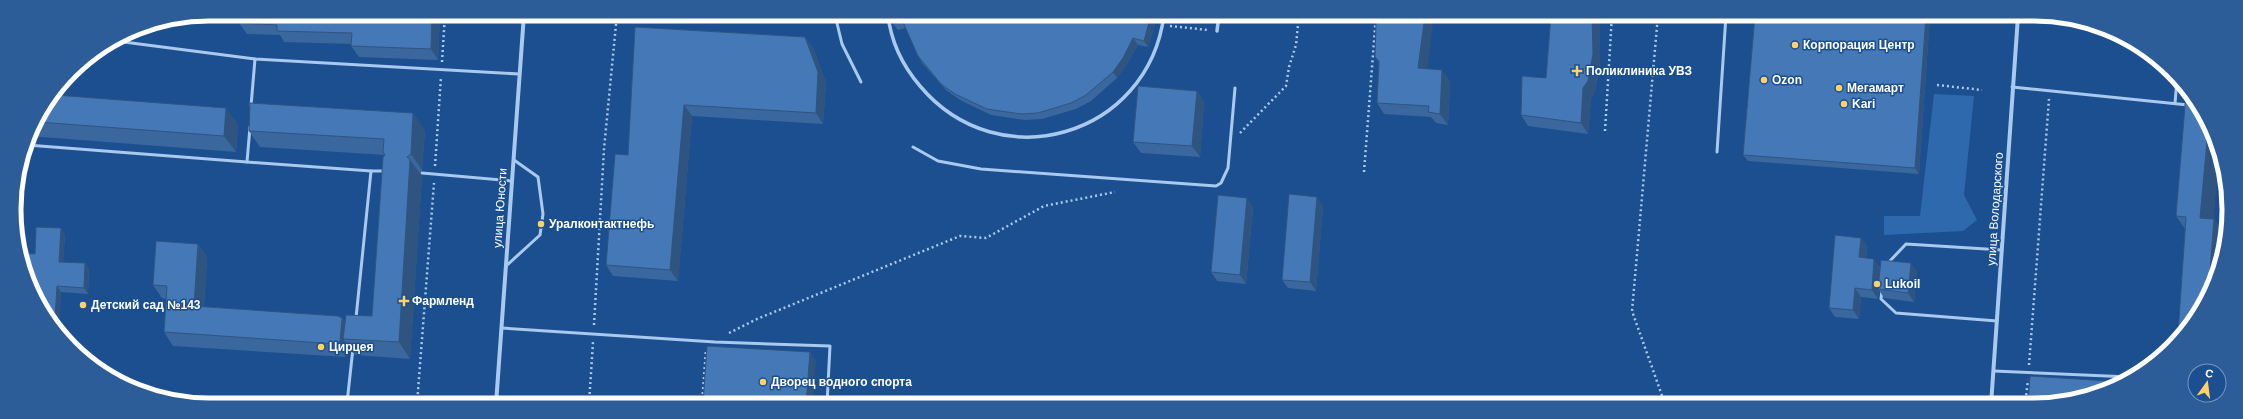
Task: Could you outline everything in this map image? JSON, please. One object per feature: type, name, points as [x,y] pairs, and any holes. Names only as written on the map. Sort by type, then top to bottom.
[{"type":"street","name":"улица Юности","points":[[496,398],[523,21]]},
{"type":"street","points":[[889,21],[893,40],[900,57],[911,75],[934,101],[967,124],[988,132],[1009,137],[1037,137],[1065,132],[1092,122],[1115,106],[1135,86],[1153,57],[1162,21]]},
{"type":"street","points":[[1217,31],[1218,21]]},
{"type":"street","name":"улица Володарского","points":[[1992,398],[2018,21]]},
{"type":"lane","points":[[836,21],[842,44],[861,82]]},
{"type":"lane","points":[[1717,152],[1726,21]]},
{"type":"lane","points":[[123,42],[255,59],[519,74]]},
{"type":"lane","points":[[251,114],[255,59]]},
{"type":"lane","points":[[2012,87],[2175,103],[2189,106]]},
{"type":"lane","points":[[2175,103],[2176,87]]},
{"type":"lane","points":[[913,147],[938,161],[982,169],[1216,186],[1221,182],[1228,168],[1235,88]]},
{"type":"lane","points":[[247,162],[250,122]]},
{"type":"lane","points":[[32,145],[386,171]]},
{"type":"lane","points":[[506,266],[540,234],[543,214],[538,177],[514,160]]},
{"type":"lane","points":[[355,326],[371,171]]},
{"type":"lane","points":[[422,173],[512,181]]},
{"type":"lane","points":[[1883,268],[1906,244],[2002,250]]},
{"type":"lane","points":[[1882,284],[1881,299],[1896,312],[1997,321]]},
{"type":"lane","points":[[502,328],[715,342],[830,346],[827,398]]},
{"type":"lane","points":[[348,398],[353,342]]},
{"type":"lane","points":[[1994,371],[2120,377]]},
{"type":"path","points":[[417,398],[435,174],[444,21]]},
{"type":"path","points":[[589,398],[604,149],[616,21]]},
{"type":"path","points":[[1230,141],[1245,129],[1286,86],[1289,67],[1296,45],[1298,21]]},
{"type":"path","points":[[1364,172],[1376,21]]},
{"type":"path","points":[[1605,131],[1612,21]]},
{"type":"path","points":[[1657,21],[1632,311],[1663,398]]},
{"type":"path","points":[[1178,28],[1200,30]]},
{"type":"path","points":[[1937,85],[1982,90]]},
{"type":"path","points":[[2026,398],[2049,90]]},
{"type":"path","points":[[702,398],[706,350],[715,342],[757,319],[960,236],[986,238],[1044,206],[1115,192]]},
{"type":"shaded area","points":[[1934,94],[1974,96],[1964,195],[1977,220],[1963,231],[1884,235],[1884,216],[1920,216]]},
{"type":"building","points":[[239,21],[432,21],[431,49],[351,46],[352,33],[277,31],[277,25],[239,23]]},
{"type":"building","points":[[893,21],[1149,21],[1144,41],[1133,38],[1123,58],[1113,72],[1086,95],[1071,103],[1038,113],[1021,114],[987,109],[955,94],[941,84],[918,56],[903,22],[893,24]]},
{"type":"building","points":[[1377,21],[1424,21],[1418,68],[1442,70],[1440,114],[1428,112],[1429,106],[1377,103],[1379,61],[1375,57]]},
{"type":"building","name":"Поликлиника УВЗ","points":[[1551,21],[1592,21],[1593,54],[1588,81],[1583,88],[1581,123],[1521,115],[1522,76],[1546,78]]},
{"type":"building","name":"Мегамарт","points":[[1754,21],[1926,21],[1915,168],[1743,155]]},
{"type":"building","points":[[635,27],[805,37],[818,72],[816,113],[684,105],[670,270],[606,265],[615,154],[628,155]]},
{"type":"building","points":[[1138,86],[1197,91],[1192,146],[1133,142]]},
{"type":"building","points":[[60,95],[226,108],[224,136],[42,122]]},
{"type":"building","points":[[2186,99],[2197,115],[2207,136],[2200,218],[2214,219],[2210,278],[2197,304],[2178,330],[2186,217],[2176,216]]},
{"type":"building","points":[[250,103],[413,113],[411,154],[407,157],[410,160],[399,342],[343,339],[346,315],[372,316],[383,157],[385,155],[383,152],[384,139],[249,131]]},
{"type":"building","points":[[1289,194],[1317,197],[1310,282],[1282,280]]},
{"type":"building","points":[[1218,195],[1247,198],[1240,275],[1211,272]]},
{"type":"building","points":[[36,227],[61,228],[59,262],[85,263],[84,288],[57,286],[55,317],[40,293],[27,258],[26,253],[35,254]]},
{"type":"building","points":[[1835,235],[1861,238],[1859,257],[1874,259],[1872,290],[1855,288],[1853,310],[1829,308]]},
{"type":"building","points":[[156,241],[198,244],[194,306],[338,316],[342,318],[340,342],[337,342],[337,344],[164,332],[167,286],[153,285]]},
{"type":"building","points":[[1881,260],[1911,263],[1908,293],[1878,289]]},
{"type":"building","name":"Дворец водного спорта","points":[[707,346],[810,352],[806,398],[703,398]]},
{"type":"building","points":[[2030,376],[2112,381],[2082,392],[2046,398],[2028,398]]},
{"type":"place","name":"Корпорация Центр","points":[[1795,45]]},
{"type":"place","name":"Поликлиника УВЗ","points":[[1577,71]]},
{"type":"place","name":"Ozon","points":[[1764,80]]},
{"type":"place","name":"Мегамарт","points":[[1839,88]]},
{"type":"place","name":"Kari","points":[[1844,104]]},
{"type":"place","name":"Уралконтактнефь","points":[[541,224]]},
{"type":"place","name":"Lukoil","points":[[1877,284]]},
{"type":"place","name":"Фармленд","points":[[404,301]]},
{"type":"place","name":"Детский сад №143","points":[[83,305]]},
{"type":"place","name":"Цирцея","points":[[321,347]]},
{"type":"place","name":"Дворец водного спорта","points":[[763,382]]}]
